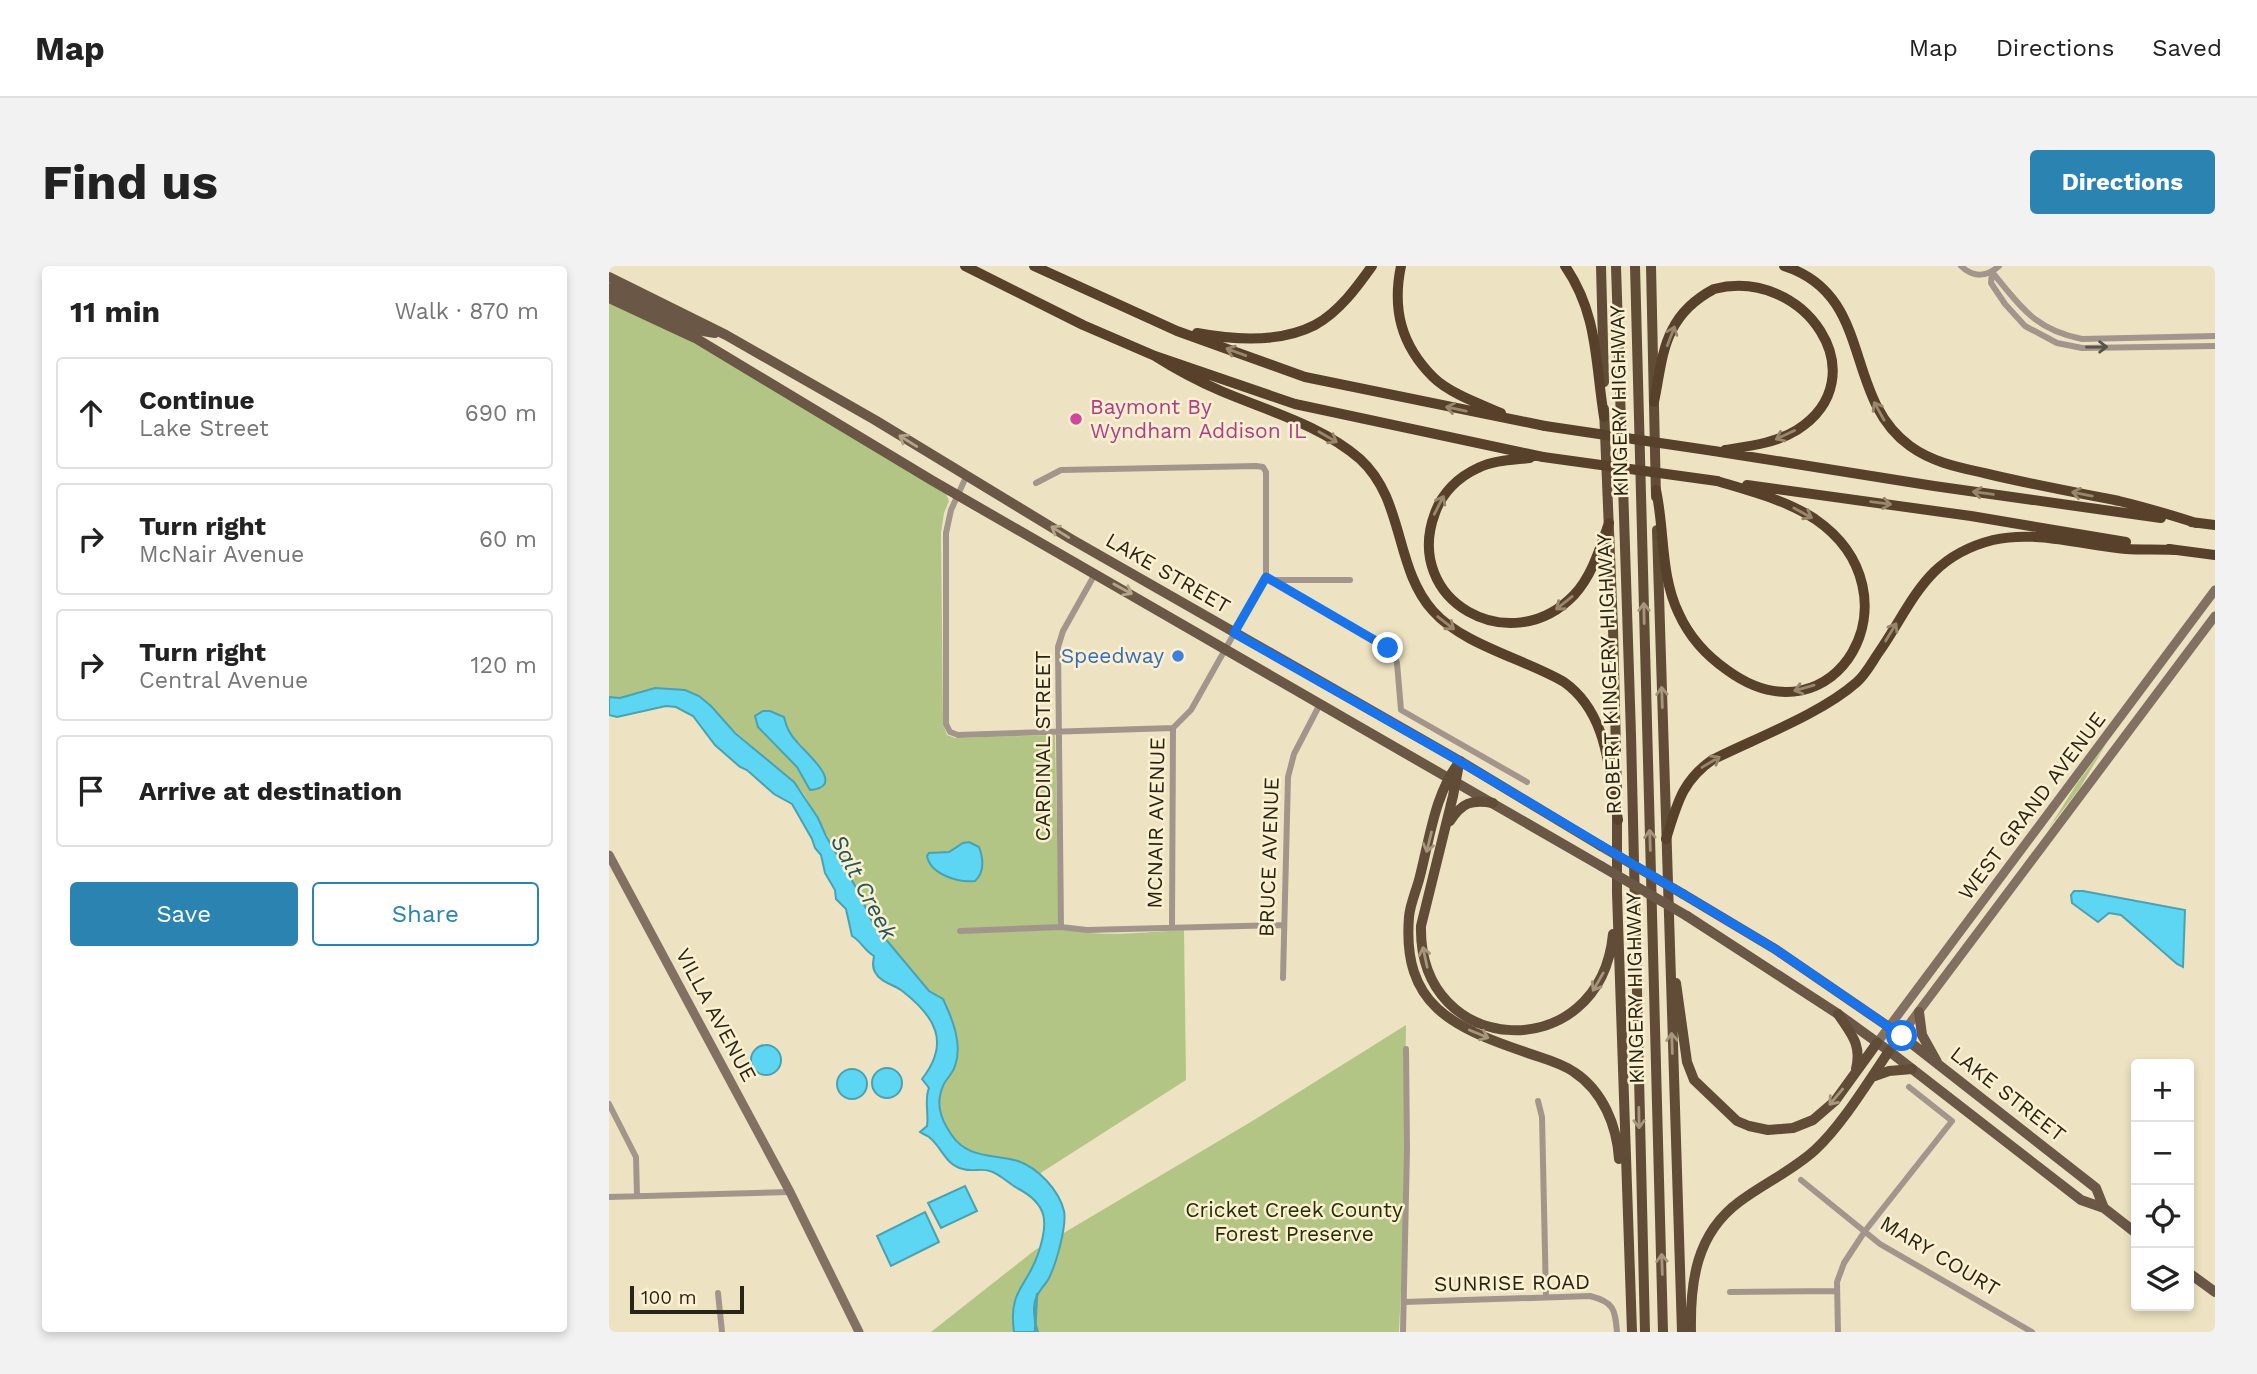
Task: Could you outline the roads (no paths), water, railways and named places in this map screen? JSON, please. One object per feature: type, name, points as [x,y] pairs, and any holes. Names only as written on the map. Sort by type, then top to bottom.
[{"type":"highway","points":[[964,266],[1071,319],[1156,356],[1295,404],[1543,457],[1971,516],[2215,555]]},
{"type":"highway","points":[[1034,266],[1170,328],[1305,377],[1523,423],[1934,486],[2215,525]]},
{"type":"highway","points":[[1170,328],[1222,337],[1278,337],[1290,334],[1315,325],[1327,316],[1352,295],[1372,266]]},
{"type":"highway","points":[[1401,266],[1396,289],[1399,320],[1413,352],[1434,379],[1469,399],[1523,423]]},
{"type":"highway","points":[[1565,266],[1582,296],[1593,329],[1604,417]]},
{"type":"highway","points":[[1601,266],[1618,820],[1617,893],[1632,1329]]},
{"type":"highway","name":"ROBERT KINGERY HIGHWAY","points":[[1616,266],[1631,735],[1645,1332]]},
{"type":"highway","name":"KINGERY HIGHWAY","points":[[1635,266],[1663,1332]]},
{"type":"highway","points":[[1651,266],[1682,1332]]},
{"type":"highway","points":[[1784,266],[1797,270],[1821,286],[1839,306],[1850,330],[1869,390],[1882,418],[1908,445],[1935,461],[2022,483],[2123,502],[2196,523]]},
{"type":"highway","points":[[1654,402],[1671,332],[1686,310],[1706,293],[1728,283],[1752,280],[1780,285],[1804,300],[1820,318],[1831,349],[1831,379],[1820,406],[1805,424],[1777,440],[1714,451]]},
{"type":"highway","points":[[1156,356],[1185,375],[1319,432],[1362,461],[1387,496],[1413,578],[1431,610],[1461,634],[1564,682],[1574,689],[1591,709],[1604,744],[1618,820]]},
{"type":"highway","points":[[1543,457],[1505,460],[1478,468],[1454,483],[1444,494],[1431,522],[1429,550],[1435,577],[1451,598],[1473,615],[1499,623],[1526,622],[1550,613],[1573,596],[1583,583],[1609,523]]},
{"type":"highway","points":[[1656,489],[1669,585],[1679,614],[1702,648],[1733,675],[1761,688],[1792,691],[1817,684],[1845,664],[1861,638],[1865,619],[1864,598],[1853,564],[1838,540],[1817,520],[1762,495],[1717,481]]},
{"type":"highway","points":[[1667,839],[1682,790],[1698,770],[1712,760],[1836,699],[1860,680],[1919,587],[1932,572],[1957,555],[1972,547],[2016,537],[2036,537],[2128,549],[2174,550]]},
{"type":"highway","points":[[1459,761],[1409,914],[1410,950],[1417,983],[1433,1006],[1462,1028],[1571,1070],[1597,1093],[1611,1121],[1618,1147],[1632,1329]]},
{"type":"highway","points":[[1452,778],[1446,826],[1422,918],[1421,938],[1427,969],[1440,996],[1461,1014],[1486,1026],[1518,1031],[1538,1028],[1567,1016],[1586,1000],[1598,984],[1608,961],[1617,893]]},
{"type":"highway","points":[[1446,826],[1465,803],[1472,800],[1493,803]]},
{"type":"highway","points":[[1669,928],[1687,1062],[1694,1080],[1737,1121],[1768,1130],[1793,1128],[1813,1119],[1835,1101],[1877,1043]]},
{"type":"highway","points":[[1838,1014],[1859,1051],[1856,1072]]},
{"type":"highway","points":[[1691,1332],[1692,1284],[1708,1234],[1721,1217],[1739,1201],[1801,1163],[1823,1143],[1889,1051]]},
{"type":"highway","points":[[1872,1077],[1896,1069],[1912,1069]]},
{"type":"main road","name":"LAKE STREET","points":[[609,277],[726,335],[820,389],[966,477],[1459,761],[1775,949],[1902,1036],[2097,1188],[2104,1208]]},
{"type":"main road","points":[[609,288],[703,331],[726,335]]},
{"type":"main road","name":"LAKE STREET","points":[[609,298],[697,339],[910,467],[1687,916],[1838,1014],[2081,1200],[2104,1208],[2131,1229]]},
{"type":"main road","points":[[809,406],[820,389]]},
{"type":"main road","name":"WEST GRAND AVENUE","points":[[1877,1043],[2215,590]]},
{"type":"main road","name":"WEST GRAND AVENUE","points":[[1889,1051],[2215,615]]},
{"type":"main road","name":"VILLA AVENUE","points":[[609,855],[790,1192],[859,1332]]},
{"type":"main road","points":[[1919,1013],[1921,1035],[1939,1065]]},
{"type":"main road","points":[[2194,1277],[2215,1292]]},
{"type":"street","points":[[1961,266],[1970,274],[1977,275],[1992,272],[1999,266]]},
{"type":"street","points":[[1992,272],[2033,320],[2061,335],[2082,339],[2215,336]]},
{"type":"street","points":[[1992,272],[1991,283],[2011,311],[2025,326],[2057,343],[2082,348],[2215,346]]},
{"type":"street","points":[[1036,483],[1061,470],[1263,467],[1267,484],[1268,579]]},
{"type":"street","points":[[966,477],[951,510],[946,533],[946,724],[950,732],[958,735],[1173,728]]},
{"type":"street","name":"CARDINAL STREET","points":[[1061,927],[1058,647],[1063,631],[1095,573]]},
{"type":"street","points":[[1268,579],[1350,580]]},
{"type":"street","points":[[1268,579],[1392,650],[1397,663],[1401,710],[1527,782]]},
{"type":"street","name":"MCNAIR AVENUE","points":[[1173,928],[1173,728],[1191,710],[1268,579]]},
{"type":"street","name":"BRUCE AVENUE","points":[[1283,978],[1287,777],[1294,754],[1320,704]]},
{"type":"street","points":[[960,931],[1061,927],[1087,930],[1284,925]]},
{"type":"street","points":[[1403,1332],[1408,1149],[1406,1049]]},
{"type":"street","points":[[1838,1332],[1839,1272],[1865,1231],[1952,1121],[1909,1087]]},
{"type":"street","points":[[1538,1101],[1542,1117],[1546,1297]]},
{"type":"street","points":[[609,1104],[636,1157],[637,1196]]},
{"type":"street","name":"MARY COURT","points":[[1801,1180],[1880,1244],[2032,1332]]},
{"type":"street","points":[[609,1197],[790,1192]]},
{"type":"street","points":[[1730,1292],[1837,1291]]},
{"type":"street","points":[[718,1293],[722,1332]]},
{"type":"street","name":"SUNRISE ROAD","points":[[1404,1302],[1590,1296],[1605,1300],[1616,1311],[1617,1332]]},
{"type":"water","points":[[655,688],[685,690],[699,696],[735,733],[794,782],[818,818],[873,924],[929,991],[943,999],[953,1023],[958,1049],[954,1069],[944,1084],[940,1097],[940,1110],[947,1128],[957,1142],[973,1152],[1026,1164],[1053,1188],[1064,1211],[1065,1218],[1055,1264],[1034,1304],[1038,1332],[1014,1332],[1013,1318],[1016,1298],[1034,1265],[1042,1243],[1044,1223],[1040,1207],[1027,1194],[994,1172],[966,1170],[952,1164],[929,1137],[920,1132],[927,1126],[929,1088],[922,1079],[936,1053],[935,1030],[930,1020],[913,1000],[877,975],[873,966],[874,956],[852,936],[846,909],[836,899],[821,855],[792,804],[774,794],[740,767],[715,745],[693,716],[676,707],[666,706],[617,717],[609,715],[609,697],[620,698]]},
{"type":"water","points":[[763,711],[784,717],[792,736],[825,776],[825,783],[821,787],[810,790],[797,767],[758,727],[755,716]]},
{"type":"water","points":[[969,842],[979,847],[981,856],[982,869],[975,881],[946,876],[929,862],[929,853],[949,852]]},
{"type":"water","points":[[2074,891],[2185,910],[2183,967],[2121,915],[2109,913],[2098,922],[2072,903],[2071,895]]},
{"type":"water","points":[[766,1045],[777,1049],[781,1060],[777,1071],[766,1075],[755,1071],[751,1060],[755,1049]]},
{"type":"water","points":[[887,1068],[898,1072],[902,1083],[898,1094],[887,1098],[876,1094],[872,1083],[876,1072]]},
{"type":"water","points":[[852,1069],[863,1073],[867,1084],[863,1095],[852,1099],[841,1095],[837,1084],[841,1073]]},
{"type":"water","points":[[965,1186],[977,1211],[941,1228],[928,1203]]},
{"type":"water","points":[[925,1212],[939,1242],[891,1266],[877,1236]]},
{"type":"waterway","name":"Salt Creek","points":[[1035,1332],[1037,1294]]},
{"type":"place","name":"Baymont By Wyndham Addison IL","points":[[1076,419]]},
{"type":"place","name":"Speedway","points":[[1178,656]]},
{"type":"park label","name":"Cricket Creek County Forest Preserve","points":[[1294,1222]]}]
